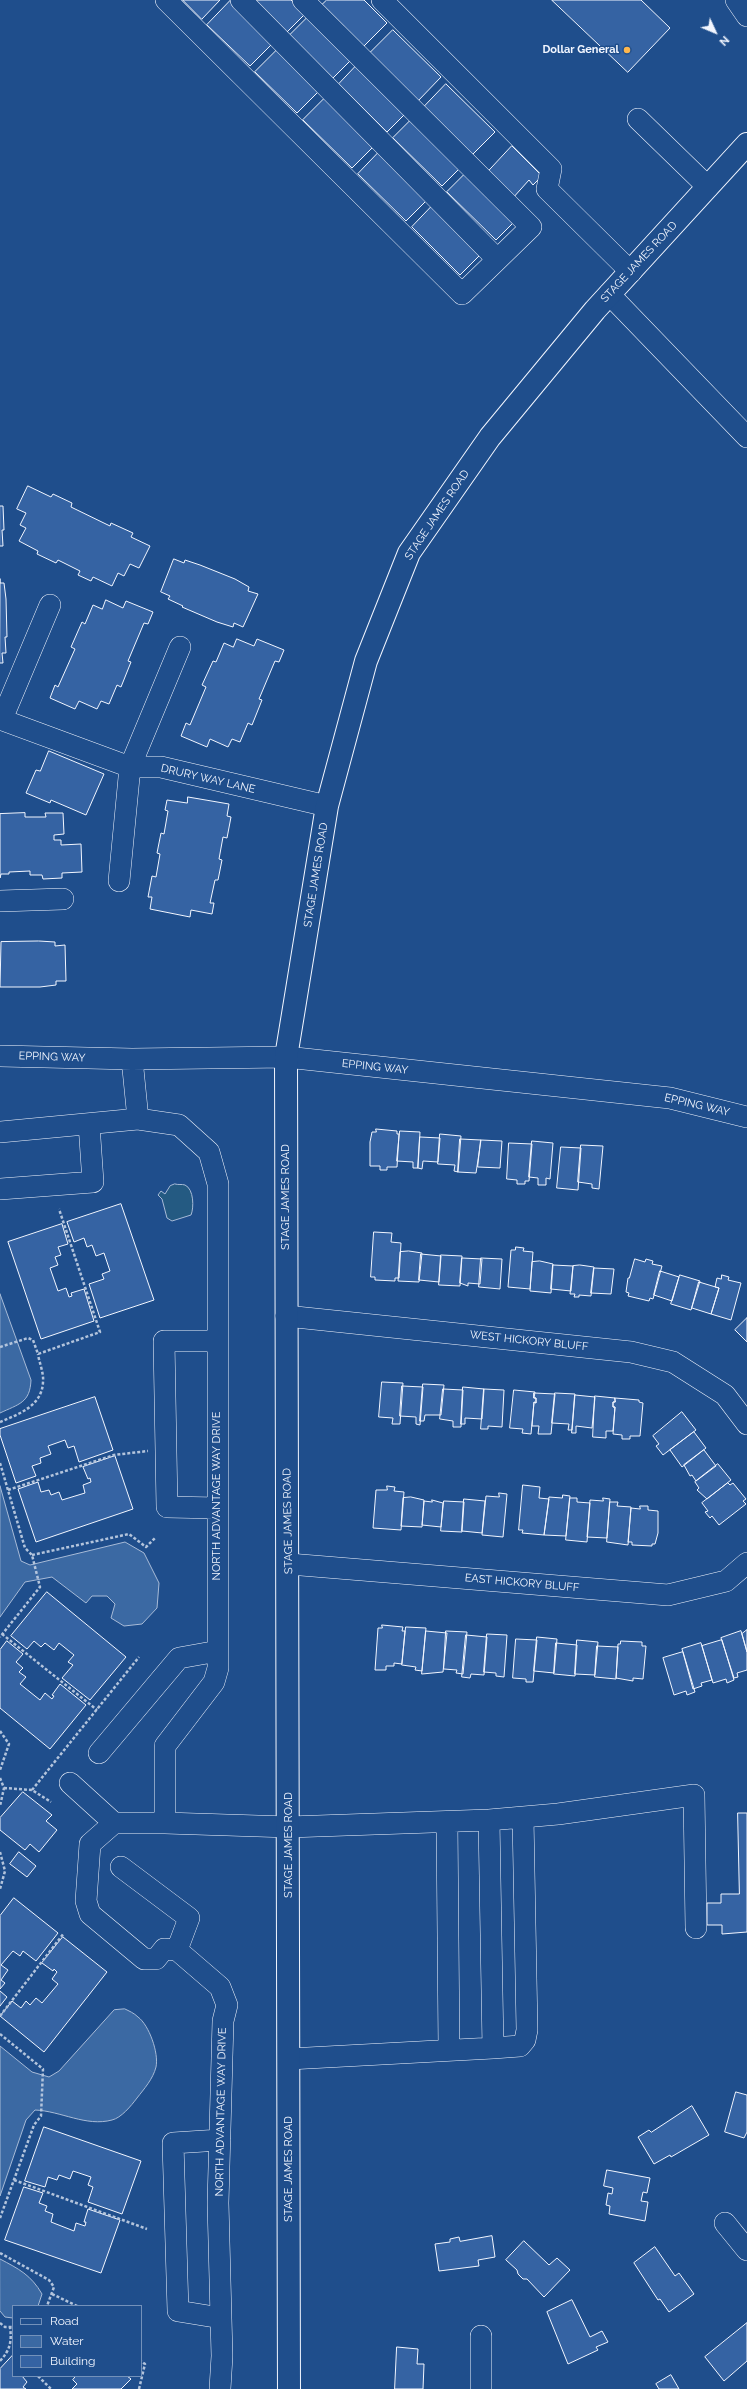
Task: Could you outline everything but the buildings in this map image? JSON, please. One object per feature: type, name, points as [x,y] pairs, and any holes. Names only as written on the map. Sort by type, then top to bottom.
[{"type":"main road","name":"STAGE JAMES ROAD","points":[[289,2389],[289,1827],[286,1057],[327,806],[366,661],[409,553],[490,437],[609,294],[747,144]]},
{"type":"street","points":[[166,0],[462,294],[531,227],[303,0]]},
{"type":"street","points":[[241,0],[497,259]]},
{"type":"street","points":[[382,0],[551,169],[546,189],[630,272]]},
{"type":"street","points":[[736,0],[747,16]]},
{"type":"street","points":[[638,119],[708,187]]},
{"type":"street","points":[[609,294],[747,437]]},
{"type":"street","points":[[1,719],[50,605]]},
{"type":"street","points":[[119,881],[130,767],[180,647]]},
{"type":"street","name":"DRURY WAY LANE","points":[[1,719],[130,767],[162,768],[327,806]]},
{"type":"street","points":[[0,901],[63,899]]},
{"type":"street","name":"EPPING WAY","points":[[0,1056],[132,1059],[286,1057],[670,1098],[747,1117]]},
{"type":"street","points":[[0,1132],[138,1120],[132,1059]]},
{"type":"street","name":"NORTH ADVANTAGE WAY DRIVE","points":[[138,1120],[179,1125],[209,1152],[218,1184],[218,1668],[214,1682],[165,1746],[165,1823]]},
{"type":"street","points":[[0,1189],[93,1182],[89,1124]]},
{"type":"street","name":"WEST HICKORY BLUFF","points":[[286,1316],[631,1352],[673,1362],[725,1395],[747,1424]]},
{"type":"street","points":[[218,1341],[164,1341],[167,1507],[218,1508]]},
{"type":"street","name":"EAST HICKORY BLUFF","points":[[288,1564],[668,1595],[726,1580],[747,1563]]},
{"type":"street","points":[[99,1753],[179,1658],[218,1651]]},
{"type":"street","points":[[70,1783],[114,1823]]},
{"type":"street","points":[[121,1866],[189,1918],[177,1950],[164,1949],[156,1959],[144,1959],[90,1914],[86,1901],[90,1844],[114,1823],[289,1827],[489,1820],[694,1795],[696,1928]]},
{"type":"street","points":[[289,2059],[520,2046],[525,2040],[527,2030],[523,1817]]},
{"type":"street","points":[[489,1820],[493,2048]]},
{"type":"street","points":[[447,1822],[449,2050]]},
{"type":"street","name":"NORTH ADVANTAGE WAY DRIVE","points":[[177,1950],[220,1988],[227,2005],[223,2021],[218,2203],[222,2356],[220,2389]]},
{"type":"street","points":[[220,2140],[173,2143],[178,2311],[221,2318]]},
{"type":"street","points":[[725,2223],[747,2250]]},
{"type":"street","points":[[481,2336],[481,2389]]},
{"type":"path","points":[[38,1354],[100,1332],[59,1209]]},
{"type":"path","points":[[0,1347],[28,1338],[33,1340],[38,1354],[43,1382],[38,1399],[27,1410],[0,1422]]},
{"type":"path","points":[[8,1490],[114,1455],[138,1451]]},
{"type":"path","points":[[0,1463],[25,1548],[32,1555],[40,1587],[1,1636],[97,1710]]},
{"type":"path","points":[[32,1555],[129,1534],[146,1547],[156,1537]]},
{"type":"path","points":[[32,1790],[139,1657]]},
{"type":"path","points":[[0,1730],[9,1744],[0,1770]]},
{"type":"path","points":[[0,1778],[4,1788],[0,1806]]},
{"type":"path","points":[[4,1788],[32,1790],[51,1802]]},
{"type":"path","points":[[0,1852],[5,1871],[0,1889]]},
{"type":"path","points":[[0,2016],[64,1933]]},
{"type":"path","points":[[0,2034],[43,2069],[41,2116],[34,2125],[0,2218]]},
{"type":"path","points":[[14,2180],[147,2229]]},
{"type":"path","points":[[0,2253],[49,2280],[54,2287],[47,2305]]},
{"type":"path","points":[[52,2294],[72,2302],[75,2305]]},
{"type":"path","points":[[0,2323],[11,2327],[11,2340],[9,2348],[0,2361]]},
{"type":"path","points":[[9,2348],[12,2351]]},
{"type":"path","points":[[142,2362],[145,2364],[142,2376]]},
{"type":"path","points":[[39,2377],[51,2389]]},
{"type":"path","points":[[139,2389],[142,2377]]},
{"type":"shaded area","points":[[175,1184],[185,1185],[188,1187],[192,1194],[193,1208],[191,1215],[172,1221],[167,1218],[162,1199],[158,1195],[161,1191],[165,1194],[170,1186]]},
{"type":"water","points":[[0,1294],[31,1380],[26,1398],[18,1405],[0,1413]]},
{"type":"water","points":[[0,1486],[21,1561],[30,1565],[125,1542],[144,1553],[159,1583],[157,1608],[142,1624],[124,1626],[111,1618],[115,1604],[107,1596],[92,1596],[86,1603],[52,1577],[25,1582],[0,1617]]},
{"type":"water","points":[[125,2009],[135,2014],[146,2026],[155,2047],[157,2061],[156,2067],[148,2084],[126,2111],[119,2117],[112,2120],[93,2122],[35,2110],[26,2120],[0,2196],[0,2046],[32,2072],[49,2077],[59,2071],[114,2010]]},
{"type":"water","points":[[0,2259],[19,2269],[29,2277],[42,2294],[38,2305],[12,2305],[12,2318],[5,2317],[0,2311]]},
{"type":"place","name":"Dollar General","points":[[627,50]]}]
